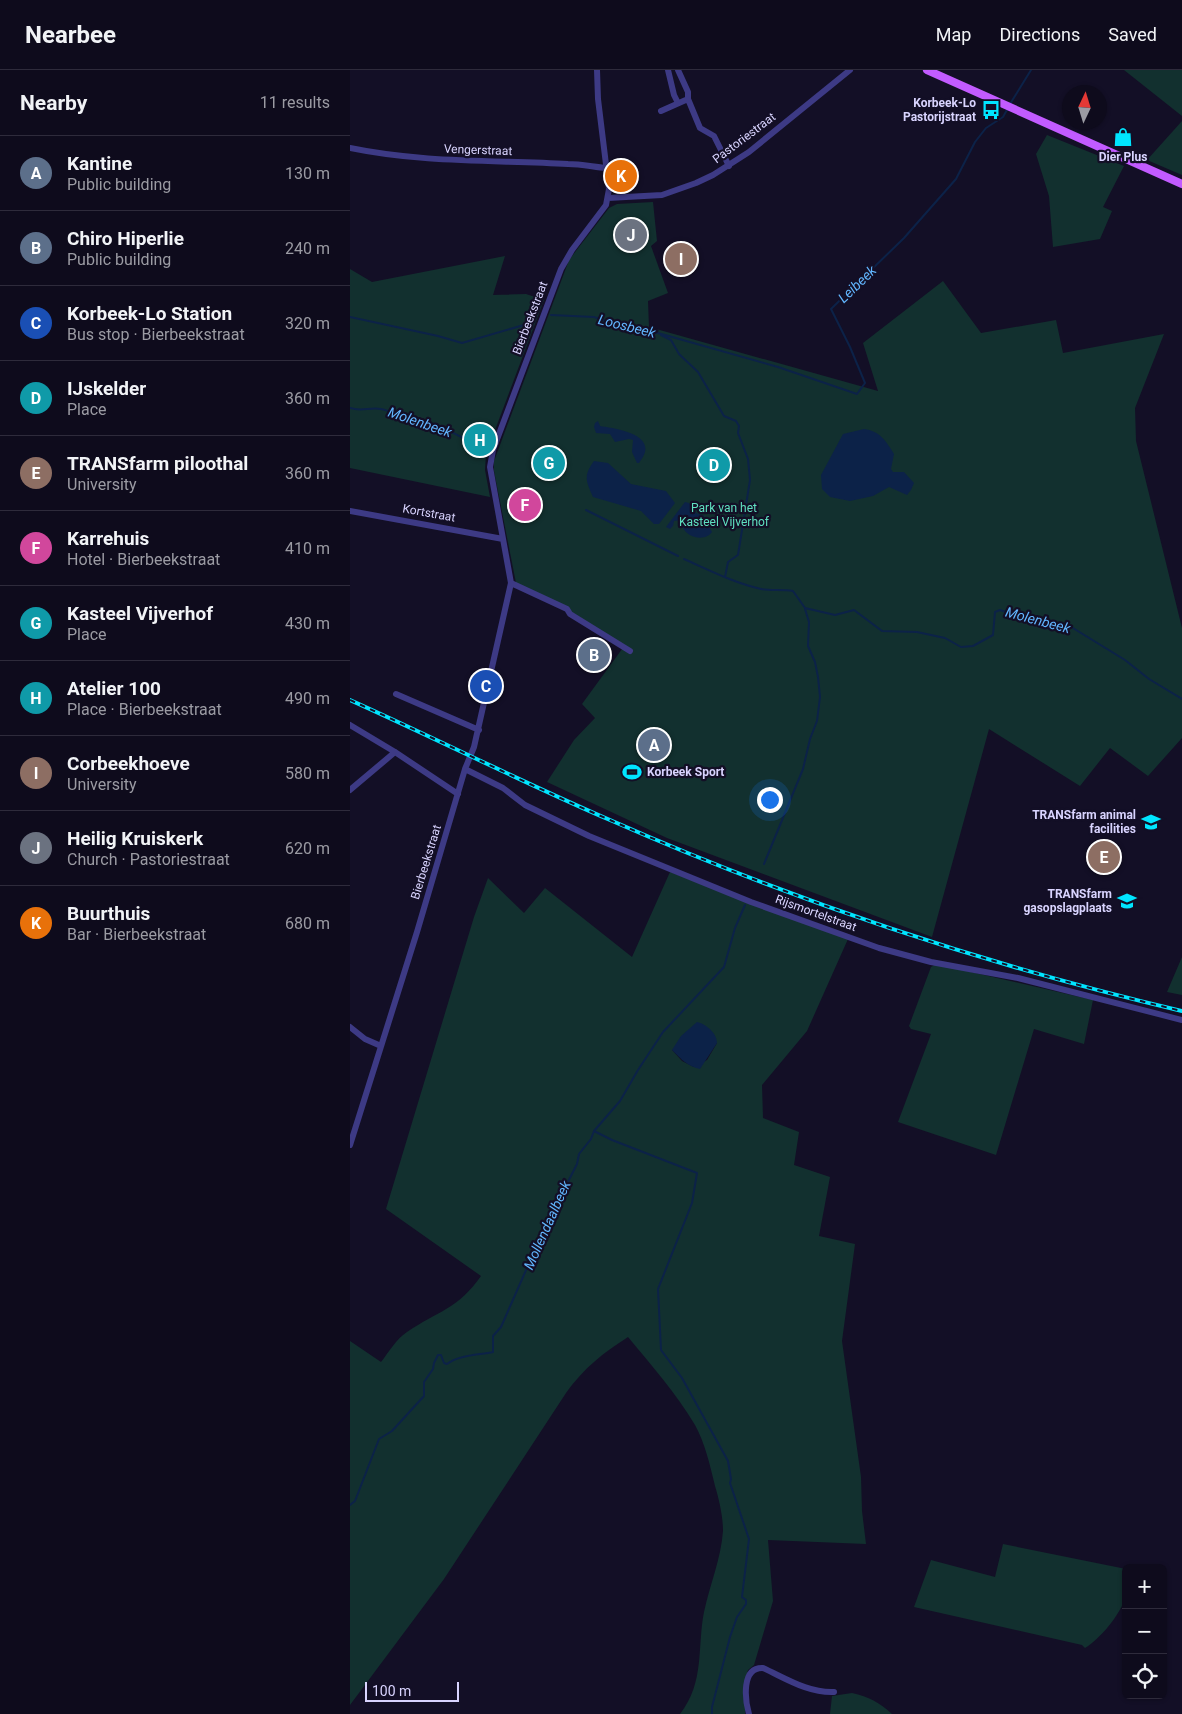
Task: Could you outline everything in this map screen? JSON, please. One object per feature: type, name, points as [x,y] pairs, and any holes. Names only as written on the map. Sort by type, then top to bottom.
[{"type":"main road","points":[[926,70],[1182,184]]},
{"type":"street","points":[[597,70],[598,99],[609,189],[608,198]]},
{"type":"street","points":[[668,70],[674,95],[678,103]]},
{"type":"street","points":[[678,70],[688,92],[688,99],[700,128],[714,136],[729,166]]},
{"type":"street","name":"Pastoriestraat","points":[[608,198],[662,195],[696,184],[729,166],[850,70]]},
{"type":"street","points":[[662,112],[688,99]]},
{"type":"street","name":"Vengerstraat","points":[[350,148],[393,156],[428,159],[566,164],[606,168]]},
{"type":"street","name":"Bierbeekstraat","points":[[350,1145],[382,1046],[465,769],[479,730],[511,583],[490,467],[492,450],[566,258],[606,205],[608,198]]},
{"type":"street","name":"Kortstraat","points":[[350,511],[503,539]]},
{"type":"street","points":[[511,583],[567,609],[570,614],[630,651]]},
{"type":"street","points":[[396,694],[479,730]]},
{"type":"street","points":[[350,725],[458,794]]},
{"type":"street","points":[[350,790],[395,752]]},
{"type":"street","name":"Rijsmortelstraat","points":[[465,769],[503,788],[525,805],[588,836],[751,902],[879,948],[931,962],[1018,978],[1182,1020]]},
{"type":"street","points":[[350,1027],[365,1039],[382,1046]]},
{"type":"street","points":[[749,1714],[746,1704],[746,1685],[751,1672],[758,1668],[763,1668],[810,1690],[834,1692]]},
{"type":"green space","points":[[1124,70],[1182,70],[1182,116]]},
{"type":"green space","points":[[1182,121],[1182,175],[1147,160]]},
{"type":"green space","points":[[1047,135],[1124,166],[1103,207],[1112,211],[1100,239],[1053,247],[1049,196],[1036,154]]},
{"type":"green space","name":"Park van het Kasteel Vijverhof","points":[[653,202],[657,241],[651,246],[668,293],[648,301],[649,327],[878,391],[863,343],[943,281],[981,333],[1056,320],[1063,353],[1164,334],[1135,408],[1136,441],[1182,628],[1182,738],[1148,776],[1110,748],[1080,786],[989,729],[932,937],[667,838],[547,782],[574,740],[595,718],[582,704],[625,645],[516,583],[494,471],[494,461],[569,260],[609,208],[617,204]]},
{"type":"green space","points":[[505,256],[493,295],[526,294],[544,300],[486,454],[485,470],[490,497],[350,468],[350,269],[372,282]]},
{"type":"green space","points":[[670,872],[848,939],[807,1031],[762,1085],[763,1118],[799,1132],[794,1165],[830,1177],[819,1236],[855,1244],[842,1341],[861,1477],[862,1511],[866,1544],[768,1540],[773,1601],[754,1665],[748,1670],[745,1680],[745,1714],[680,1714],[688,1702],[697,1677],[704,1612],[722,1541],[722,1514],[707,1454],[695,1425],[672,1390],[628,1337],[594,1362],[566,1393],[444,1579],[350,1705],[350,1341],[381,1362],[403,1335],[456,1303],[481,1276],[386,1209],[474,917],[488,878],[524,913],[545,888],[632,957]],"holes":[[[717,1043],[707,1060],[694,1067],[682,1061],[672,1050]]]},
{"type":"green space","points":[[1182,957],[1182,995],[1167,992]]},
{"type":"green space","points":[[936,964],[1093,1000],[1084,1044],[1034,1029],[996,1155],[898,1122],[931,1034],[911,1029],[909,1026],[931,967]]},
{"type":"green space","points":[[1003,1544],[1122,1568],[1122,1605],[1103,1633],[1085,1648],[1082,1645],[914,1607],[931,1560],[995,1577]]},
{"type":"green space","points":[[852,1693],[874,1700],[892,1714],[830,1714],[832,1696]]},
{"type":"water","points":[[598,421],[600,426],[629,433],[642,440],[645,452],[639,463],[637,463],[632,452],[633,440],[615,442],[610,434],[596,433],[594,427]]},
{"type":"water","points":[[864,429],[878,434],[888,445],[894,454],[891,469],[893,472],[904,472],[914,483],[907,495],[889,487],[873,496],[850,501],[830,497],[822,489],[821,475],[843,434]]},
{"type":"water","points":[[594,461],[608,463],[631,484],[666,491],[675,503],[659,524],[654,524],[641,511],[593,497],[587,475]]},
{"type":"water","points":[[685,502],[689,503],[696,513],[704,516],[712,532],[706,537],[698,538],[689,535],[683,528],[681,520],[674,521],[670,529],[666,527]]},
{"type":"water","points":[[697,1022],[710,1029],[717,1039],[717,1043],[700,1069],[688,1064],[672,1050],[681,1036]]},
{"type":"waterway","name":"Leibeek","points":[[1010,104],[1031,70]]},
{"type":"waterway","name":"Leibeek","points":[[658,333],[778,367],[857,394],[865,383],[831,309],[904,238],[956,179],[975,142],[986,128],[1003,117],[1008,108]]},
{"type":"waterway","name":"Loosbeek","points":[[551,315],[594,317],[615,324],[657,333]]},
{"type":"waterway","name":"Loosbeek","points":[[350,317],[462,343],[534,322]]},
{"type":"waterway","name":"Loosbeek","points":[[661,335],[671,340],[679,354],[698,372],[724,416],[736,421],[739,426],[738,433],[748,459],[750,480],[738,555],[728,562],[725,577]]},
{"type":"waterway","name":"Molenbeek","points":[[350,408],[358,410],[384,410],[440,427],[471,442],[487,447]]},
{"type":"waterway","name":"Molenbeek","points":[[586,510],[678,556]]},
{"type":"waterway","name":"Molenbeek","points":[[684,559],[722,576],[751,586],[765,590],[793,591],[805,608],[835,615],[854,610],[882,631],[917,632],[945,638],[961,647],[973,646],[993,635],[995,612],[1000,610],[1030,620],[1034,619],[1050,626],[1068,625],[1125,660],[1149,679],[1182,699]]},
{"type":"waterway","name":"Mollendaalbeek","points":[[764,864],[803,769],[810,739],[817,721],[820,697],[818,677],[815,662],[808,646],[809,622],[805,609]]},
{"type":"waterway","name":"Mollendaalbeek","points":[[350,1505],[355,1501],[379,1439],[392,1431],[424,1396],[424,1382],[433,1369],[438,1355],[441,1355],[444,1363],[447,1364],[463,1357],[493,1352],[493,1336],[501,1327],[545,1227],[577,1164],[579,1154],[591,1139],[594,1131],[620,1101],[663,1032],[724,967],[735,928],[745,905]]},
{"type":"waterway","points":[[594,1131],[612,1140],[697,1173],[692,1203],[658,1289],[661,1350],[682,1378],[728,1461],[730,1483],[749,1539],[742,1597],[746,1600],[746,1604],[737,1617],[730,1637],[712,1707],[712,1714]]},
{"type":"railway","points":[[350,700],[577,806],[749,878],[963,952],[1109,993],[1182,1011]]},
{"type":"place","name":"Korbeek-Lo Pastorijstraat","points":[[991,110]]},
{"type":"place","name":"Dier Plus","points":[[1123,137]]},
{"type":"place","name":"Buurthuis","points":[[621,176]]},
{"type":"place","name":"Heilig Kruiskerk","points":[[631,235]]},
{"type":"place","name":"Corbeekhoeve","points":[[681,259]]},
{"type":"place","name":"Atelier 100","points":[[480,440]]},
{"type":"place","name":"Kasteel Vijverhof","points":[[549,463]]},
{"type":"place","name":"IJskelder","points":[[714,465]]},
{"type":"place","name":"Karrehuis","points":[[525,505]]},
{"type":"place","name":"Chiro Hiperlie","points":[[594,655]]},
{"type":"place","name":"Korbeek-Lo Station","points":[[486,686]]},
{"type":"place","name":"Kantine","points":[[654,745]]},
{"type":"place","name":"Korbeek Sport","points":[[632,772]]},
{"type":"place","name":"TRANSfarm animal facilities","points":[[1151,822]]},
{"type":"place","name":"TRANSfarm piloothal","points":[[1104,857]]},
{"type":"place","name":"TRANSfarm gasopslagplaats","points":[[1127,901]]}]
